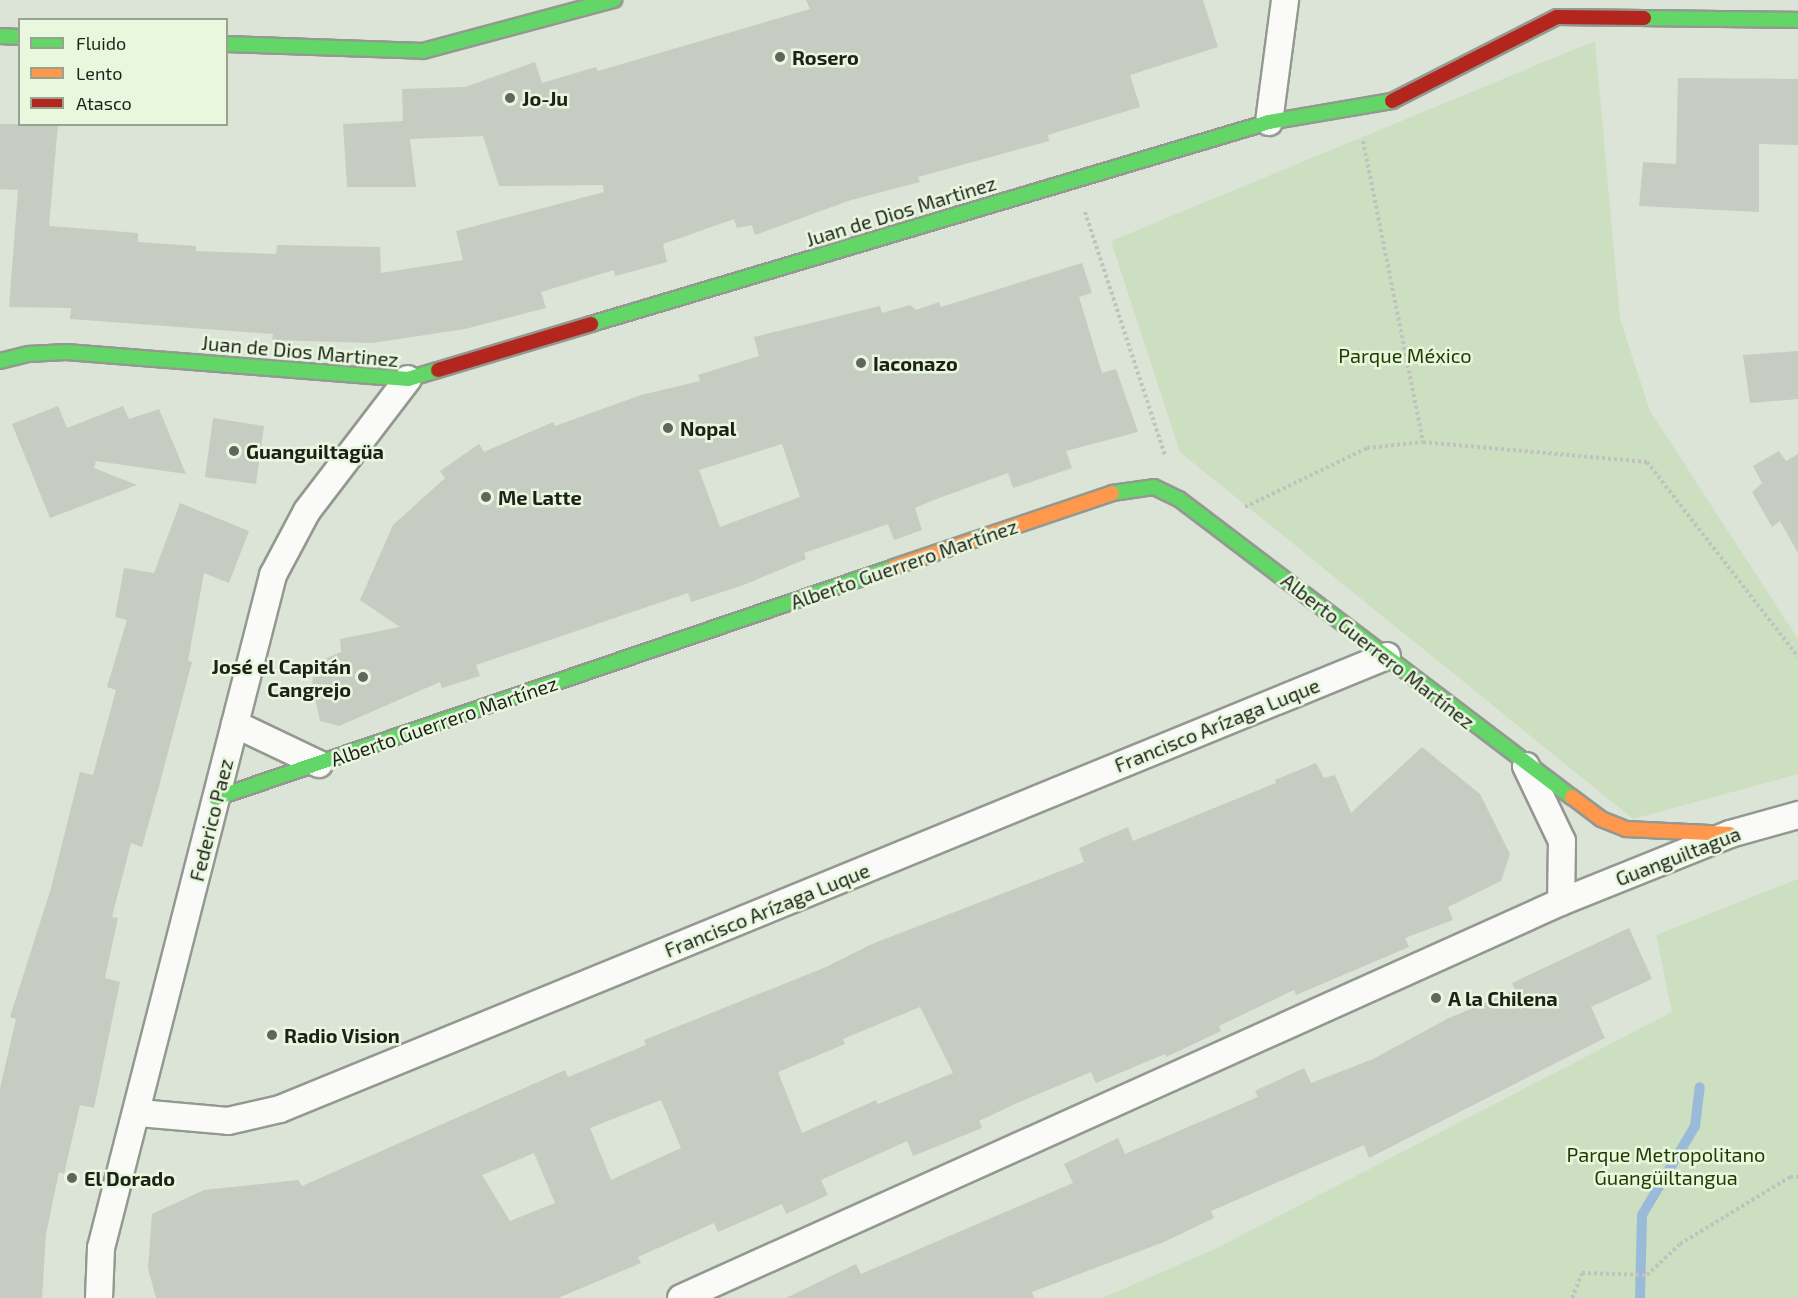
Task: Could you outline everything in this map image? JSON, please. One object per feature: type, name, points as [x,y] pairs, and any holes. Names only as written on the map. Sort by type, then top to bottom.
[{"type":"street","points":[[228,44],[423,51],[614,0]]},
{"type":"street","points":[[1269,122],[1285,0]]},
{"type":"street","name":"Juan de Dios Martinez","points":[[0,361],[29,354],[66,352],[408,379],[1269,122],[1388,103],[1557,17],[1798,20]]},
{"type":"street","points":[[0,36],[18,37]]},
{"type":"street","name":"Federico Paez","points":[[99,1298],[101,1248],[139,1113],[273,574],[307,511],[408,379]]},
{"type":"street","name":"Alberto Guerrero Martínez","points":[[216,798],[1120,490],[1154,488],[1179,499],[1387,656],[1526,766],[1601,819],[1626,829],[1730,834]]},
{"type":"street","name":"Francisco Arízaga Luque","points":[[139,1113],[228,1121],[280,1109],[1387,656]]},
{"type":"street","points":[[235,724],[319,764]]},
{"type":"street","name":"Alberto Guerrero Martínez","points":[[1526,766],[1562,841],[1561,902]]},
{"type":"street","name":"Guanguiltagua","points":[[681,1298],[1561,902],[1730,834],[1798,815]]},
{"type":"path","points":[[1362,131],[1423,442]]},
{"type":"path","points":[[1082,203],[1167,461]]},
{"type":"path","points":[[1241,508],[1367,448],[1423,442],[1647,462],[1798,657]]},
{"type":"path","points":[[1572,1298],[1582,1273],[1647,1275],[1680,1244],[1790,1177],[1798,1177]]},
{"type":"green space","name":"Parque México","points":[[1595,41],[1620,319],[1650,411],[1798,639],[1798,774],[1633,819],[1180,452],[1111,241]]},
{"type":"green space","name":"Parque Metropolitano Guangüiltangua","points":[[1798,879],[1798,1298],[1102,1298],[1215,1249],[1672,1012],[1656,935]]},
{"type":"building","points":[[806,0],[1203,0],[1218,47],[1130,75],[1140,107],[1048,135],[1049,141],[918,177],[920,182],[851,200],[755,235],[752,225],[737,228],[734,219],[663,244],[667,262],[615,276],[614,270],[541,292],[546,308],[465,329],[372,343],[272,340],[273,334],[70,319],[71,308],[9,307],[18,190],[0,189],[0,124],[58,126],[49,226],[138,233],[138,242],[196,246],[196,251],[276,254],[277,245],[380,247],[381,273],[463,260],[456,231],[604,192],[603,185],[499,186],[483,136],[410,139],[416,187],[347,187],[343,124],[403,121],[402,89],[465,87],[535,62],[542,83],[596,67],[598,71],[810,9]]},
{"type":"building","points":[[1678,78],[1798,79],[1798,145],[1759,144],[1759,212],[1639,206],[1643,162],[1676,164]]},
{"type":"building","points":[[1082,263],[1092,293],[1079,297],[1102,373],[1116,369],[1138,432],[1066,451],[1072,468],[1013,488],[1008,473],[915,508],[922,530],[894,540],[888,524],[804,553],[806,559],[741,586],[691,602],[688,593],[476,665],[480,676],[442,688],[440,682],[339,726],[320,721],[312,684],[315,663],[341,652],[340,639],[400,627],[360,600],[393,525],[445,478],[440,471],[479,444],[484,452],[553,422],[555,426],[641,395],[700,381],[698,375],[759,356],[754,337],[880,306],[882,313],[910,305],[916,310],[939,302],[941,307]],"holes":[[[782,444],[800,497],[720,527],[699,470]]]},
{"type":"building","points":[[1798,351],[1798,399],[1750,403],[1743,355]]},
{"type":"building","points":[[58,406],[67,428],[123,406],[129,419],[159,409],[186,474],[96,461],[94,468],[137,485],[50,518],[12,424]]},
{"type":"building","name":"Guanguiltagüa","points":[[213,418],[264,426],[256,484],[205,477]]},
{"type":"building","points":[[1779,451],[1786,461],[1798,454],[1798,553],[1780,521],[1772,527],[1752,492],[1762,483],[1753,466]]},
{"type":"building","points":[[180,503],[249,531],[229,583],[204,573],[188,661],[192,662],[158,790],[142,847],[131,843],[112,917],[118,918],[105,978],[120,982],[94,1108],[80,1105],[64,1174],[59,1172],[46,1234],[42,1298],[0,1298],[0,1088],[16,1019],[10,1017],[51,888],[80,772],[93,775],[116,690],[107,687],[127,620],[115,617],[124,568],[154,573]]},
{"type":"building","points":[[1422,747],[1480,794],[1510,854],[1501,881],[1448,907],[1453,920],[1405,938],[1409,947],[1296,995],[1294,990],[1219,1026],[1221,1031],[1166,1057],[1165,1054],[1096,1083],[1091,1072],[979,1121],[982,1128],[913,1156],[907,1141],[821,1180],[828,1195],[786,1214],[782,1204],[718,1232],[714,1223],[638,1257],[641,1263],[558,1298],[156,1298],[148,1268],[152,1214],[204,1190],[298,1180],[302,1186],[565,1070],[568,1077],[646,1045],[644,1040],[826,967],[872,944],[1084,862],[1079,848],[1128,827],[1133,841],[1276,783],[1275,780],[1316,763],[1324,778],[1335,775],[1351,813]],"holes":[[[920,1007],[953,1073],[878,1104],[876,1100],[802,1133],[778,1072],[845,1044],[843,1039]],[[661,1100],[681,1148],[611,1180],[590,1128]],[[534,1153],[555,1203],[510,1221],[482,1175]]]},
{"type":"building","points":[[1629,928],[1652,979],[1591,1007],[1605,1038],[1369,1158],[1364,1145],[1211,1211],[1214,1218],[1164,1242],[1032,1292],[1034,1298],[786,1298],[856,1264],[861,1274],[1073,1183],[1064,1164],[1118,1138],[1125,1154],[1258,1097],[1255,1091],[1304,1068],[1311,1083],[1373,1059],[1447,1019],[1515,990],[1512,983]]},
{"type":"waterway","points":[[1640,1298],[1642,1215],[1695,1126],[1700,1087]]},
{"type":"traffic: fast","points":[[228,44],[423,51],[614,0]]},
{"type":"traffic: fast","points":[[1644,18],[1798,20]]},
{"type":"traffic: fast","points":[[0,36],[18,37]]},
{"type":"traffic: fast","points":[[591,324],[1269,122],[1392,101]]},
{"type":"traffic: fast","points":[[0,361],[29,354],[66,352],[408,379],[438,370]]},
{"type":"traffic: fast","points":[[1112,493],[1154,487],[1179,499],[1572,797]]},
{"type":"traffic: fast","points":[[216,798],[894,567]]},
{"type":"traffic: slow","points":[[894,567],[1112,493]]},
{"type":"traffic: slow","points":[[1572,797],[1601,819],[1626,829],[1730,834]]},
{"type":"traffic: jam","points":[[1392,101],[1557,17],[1644,18]]},
{"type":"traffic: jam","points":[[438,370],[591,324]]},
{"type":"place","name":"Rosero","points":[[780,57]]},
{"type":"place","name":"Jo-Ju","points":[[510,98]]},
{"type":"place","name":"Iaconazo","points":[[861,363]]},
{"type":"place","name":"Nopal","points":[[668,428]]},
{"type":"place","name":"Guanguiltagüa","points":[[234,451]]},
{"type":"place","name":"Me Latte","points":[[486,497]]},
{"type":"place","name":"José el Capitán Cangrejo","points":[[363,677]]},
{"type":"place","name":"A la Chilena","points":[[1436,998]]},
{"type":"place","name":"Radio Vision","points":[[272,1035]]},
{"type":"place","name":"El Dorado","points":[[72,1178]]}]
